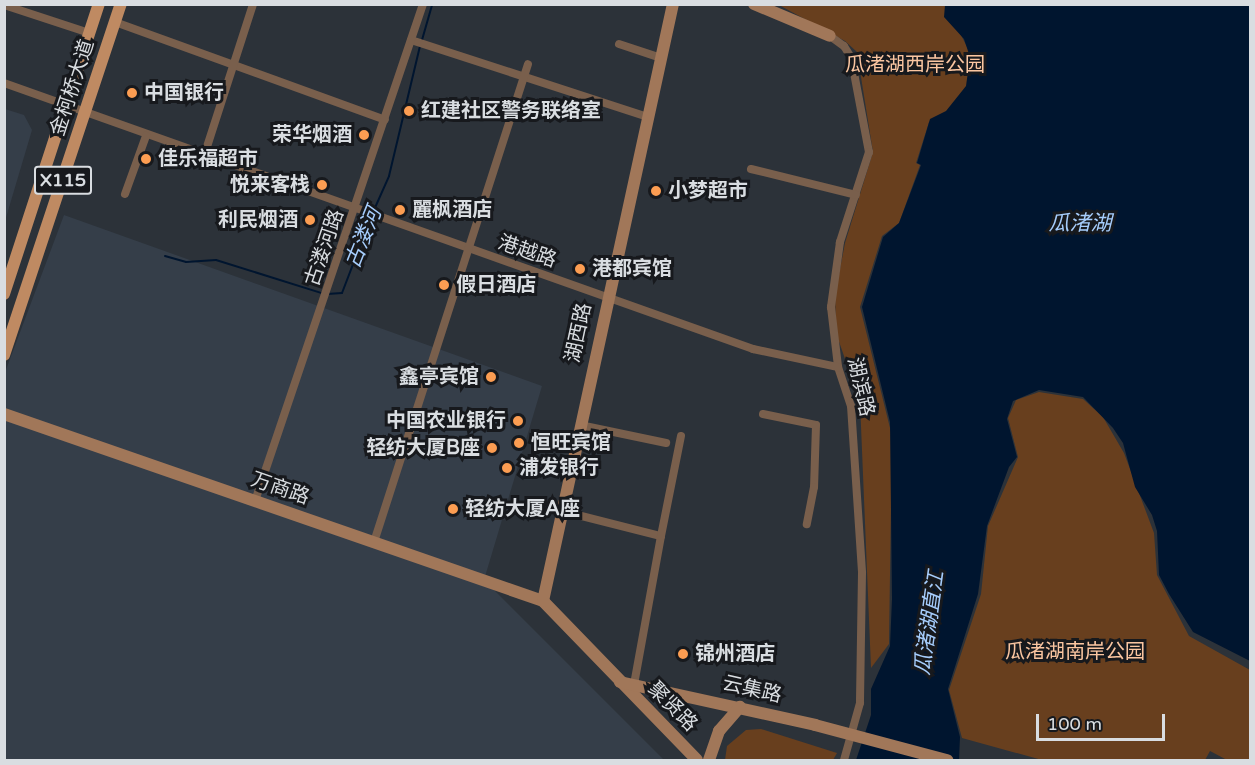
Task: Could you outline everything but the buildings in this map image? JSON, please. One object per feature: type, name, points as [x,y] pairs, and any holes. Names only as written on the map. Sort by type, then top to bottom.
[{"type":"main road","name":"金柯桥大道","points":[[4,294],[99,4]]},
{"type":"main road","name":"金柯桥大道","points":[[4,355],[121,4]]},
{"type":"street","points":[[204,156],[253,4]]},
{"type":"street","name":"古溇河路","points":[[255,501],[385,120],[418,42],[423,4]]},
{"type":"street","name":"湖西路","points":[[543,601],[607,297],[673,4]]},
{"type":"street","points":[[754,4],[783,14],[830,36]]},
{"type":"street","points":[[4,5],[89,33]]},
{"type":"street","points":[[115,22],[385,120]]},
{"type":"street","name":"湖滨路","points":[[830,36],[844,46],[851,57],[860,89],[869,152],[840,242],[831,307],[838,367],[851,406],[862,573],[860,703],[844,760]]},
{"type":"street","points":[[418,42],[648,117]]},
{"type":"street","points":[[619,44],[661,58]]},
{"type":"street","points":[[374,542],[528,64]]},
{"type":"street","name":"港越路","points":[[4,83],[146,136],[753,349],[838,367]]},
{"type":"street","points":[[125,194],[146,136]]},
{"type":"street","points":[[751,169],[856,195]]},
{"type":"street","name":"万商路","points":[[4,414],[543,601]]},
{"type":"street","points":[[763,414],[816,425],[814,487],[807,524]]},
{"type":"street","points":[[580,425],[666,443]]},
{"type":"street","points":[[634,685],[681,436]]},
{"type":"street","points":[[562,511],[662,536]]},
{"type":"street","points":[[543,601],[619,682]]},
{"type":"street","name":"云集路","points":[[619,682],[740,707],[947,760]]},
{"type":"street","name":"聚贤路","points":[[619,682],[697,760]]},
{"type":"street","points":[[709,760],[720,731],[740,707]]},
{"type":"shaded area","points":[[5,109],[24,115],[32,130],[5,221]]},
{"type":"shaded area","points":[[64,215],[542,386],[484,580],[664,760],[5,760],[4,375]]},
{"type":"green space","name":"瓜渚湖西岸公园","points":[[779,5],[946,5],[969,51],[971,82],[955,107],[929,122],[916,163],[920,165],[899,223],[882,236],[860,307],[892,436],[889,644],[871,668],[860,402],[836,333],[835,295],[845,243],[873,152],[857,52],[845,41]]},
{"type":"green space","name":"瓜渚湖南岸公园","points":[[1039,392],[1083,399],[1103,417],[1124,453],[1154,533],[1157,575],[1189,636],[1250,670],[1250,760],[1227,760],[1210,751],[1205,760],[1042,760],[962,738],[949,690],[981,594],[988,526],[1018,457],[1008,418],[1016,400]]},
{"type":"green space","points":[[761,729],[837,753],[833,760],[725,760],[727,746],[746,730]]},
{"type":"water","name":"瓜渚湖","points":[[945,5],[1250,5],[1250,661],[1193,632],[1169,594],[1159,575],[1157,531],[1152,515],[1135,487],[1123,443],[1113,428],[1083,397],[1039,390],[1013,401],[1007,419],[1017,457],[1009,467],[987,526],[978,594],[948,689],[960,737],[959,760],[856,760],[871,715],[871,689],[890,646],[892,599],[890,422],[862,307],[883,237],[899,223],[921,165],[917,163],[930,119],[946,111],[966,86],[970,57],[964,39],[944,17]]},
{"type":"waterway","name":"古溇河","points":[[422,40],[432,4]]},
{"type":"waterway","name":"古溇河","points":[[374,210],[389,176],[420,46]]},
{"type":"waterway","name":"古溇河","points":[[327,294],[342,293],[372,215]]},
{"type":"waterway","name":"古溇河","points":[[165,256],[186,262],[216,260],[321,293]]},
{"type":"place","name":"中国银行","points":[[132,93]]},
{"type":"place","name":"红建社区警务联络室","points":[[409,111]]},
{"type":"place","name":"荣华烟酒","points":[[364,135]]},
{"type":"place","name":"佳乐福超市","points":[[146,159]]},
{"type":"place","name":"悦来客栈","points":[[322,185]]},
{"type":"place","name":"小梦超市","points":[[656,191]]},
{"type":"place","name":"麗枫酒店","points":[[400,210]]},
{"type":"place","name":"利民烟酒","points":[[310,220]]},
{"type":"place","name":"港都宾馆","points":[[580,269]]},
{"type":"place","name":"假日酒店","points":[[444,285]]},
{"type":"place","name":"鑫亭宾馆","points":[[491,377]]},
{"type":"place","name":"中国农业银行","points":[[518,421]]},
{"type":"place","name":"恒旺宾馆","points":[[519,443]]},
{"type":"place","name":"轻纺大厦B座","points":[[492,448]]},
{"type":"place","name":"浦发银行","points":[[507,468]]},
{"type":"place","name":"轻纺大厦A座","points":[[453,509]]},
{"type":"place","name":"锦州酒店","points":[[683,654]]},
{"type":"water label","name":"瓜渚湖直江","points":[[930,623]]}]
